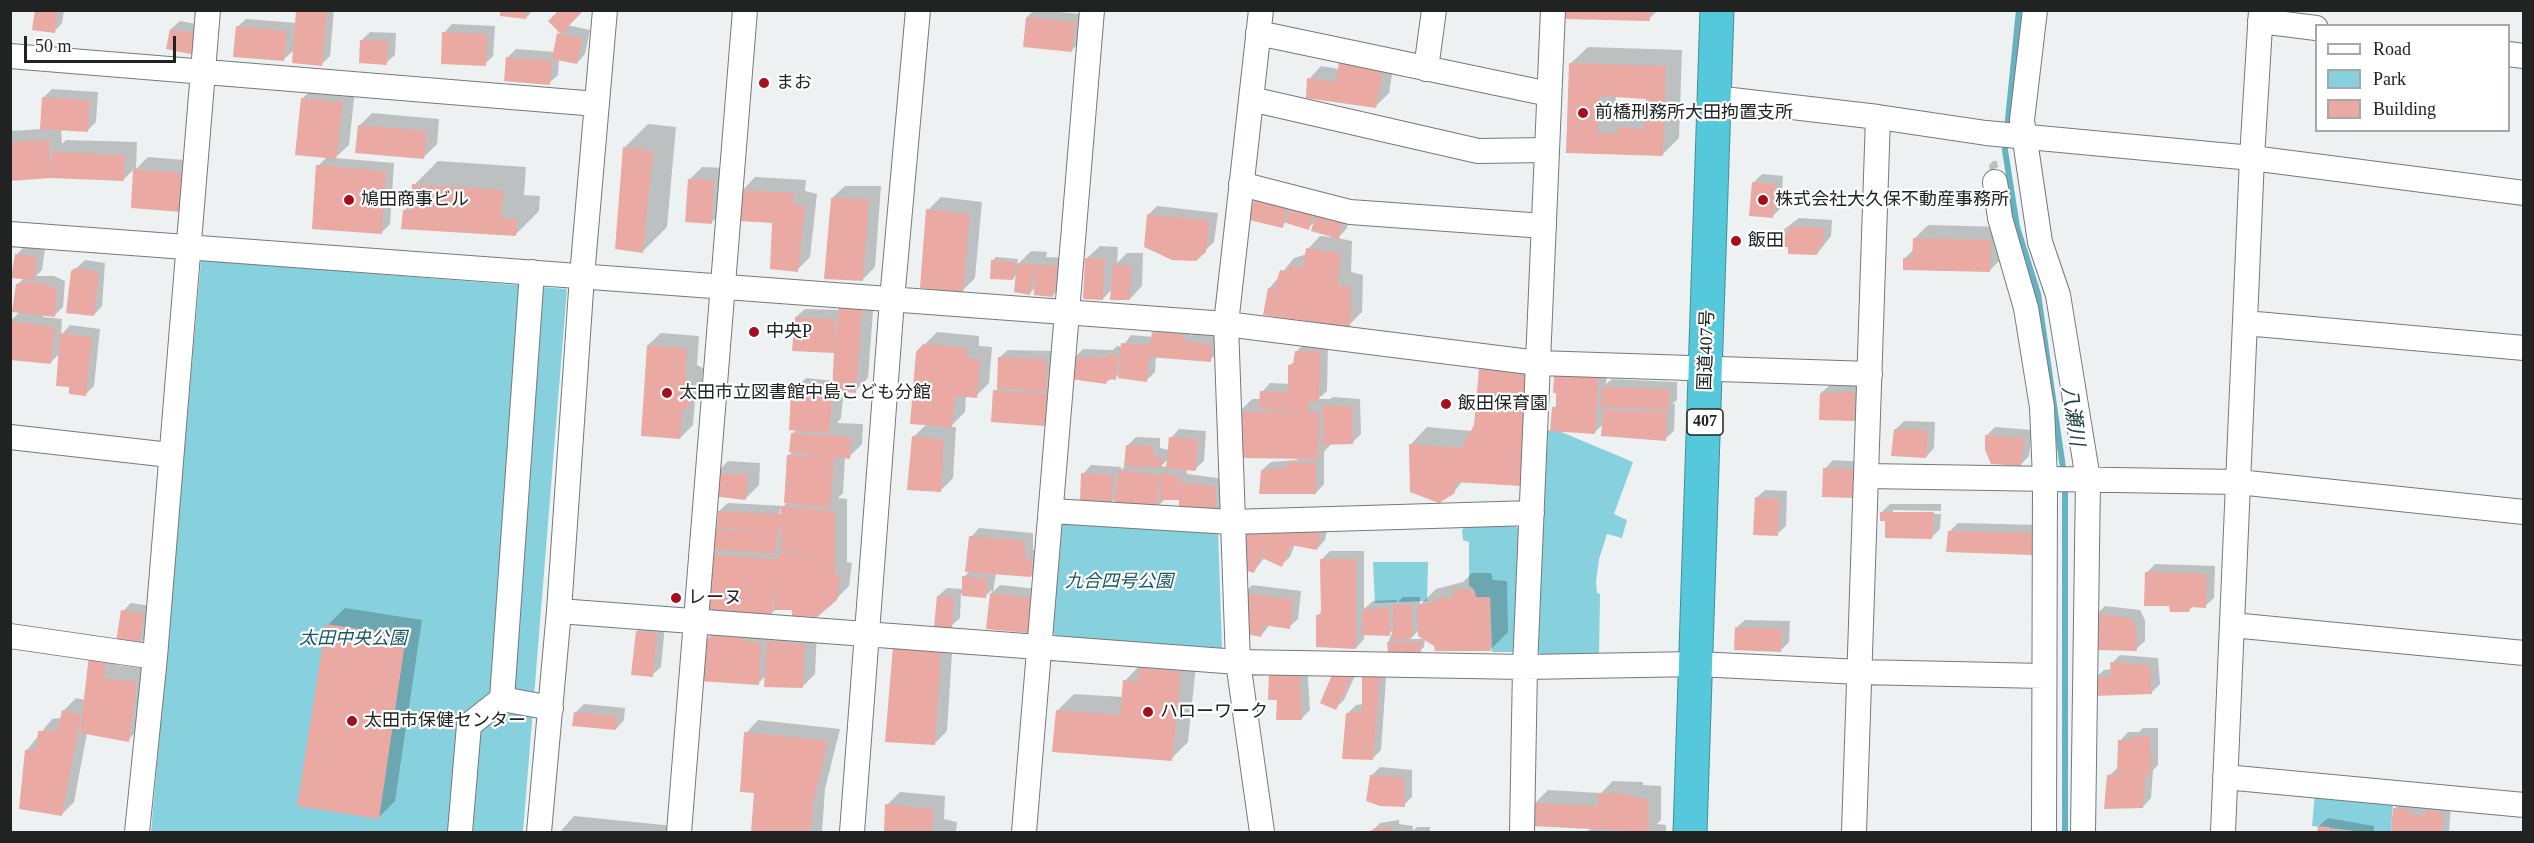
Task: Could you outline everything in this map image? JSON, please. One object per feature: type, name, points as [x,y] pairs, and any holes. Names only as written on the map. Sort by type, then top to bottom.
[{"type":"highway","name":"国道407号","points":[[1690,832],[1717,10]]},
{"type":"street","points":[[137,832],[155,657],[208,10]]},
{"type":"street","points":[[539,832],[559,610],[582,276],[605,10]]},
{"type":"street","points":[[679,832],[745,10]]},
{"type":"street","points":[[852,832],[892,300],[918,10]]},
{"type":"street","points":[[1024,832],[1092,10]]},
{"type":"street","points":[[1426,69],[1434,10]]},
{"type":"street","points":[[1522,832],[1525,667],[1553,10]]},
{"type":"street","points":[[2035,10],[2022,120],[2040,242],[2058,295],[2082,479],[2083,832]]},
{"type":"street","points":[[2223,832],[2252,158],[2261,16],[2315,28]]},
{"type":"street","points":[[1262,832],[1238,662],[1231,522],[1226,324],[1259,22],[1426,69],[1549,94]]},
{"type":"street","points":[[10,57],[597,104]]},
{"type":"street","points":[[1715,98],[2024,137],[2252,158],[2523,193]]},
{"type":"street","points":[[1251,99],[1478,151],[1547,150]]},
{"type":"street","points":[[1854,832],[1878,117]]},
{"type":"street","points":[[1995,182],[2000,218],[2026,308],[2042,407],[2048,479],[2044,832]]},
{"type":"street","points":[[1241,184],[1350,212],[1544,226]]},
{"type":"street","points":[[10,234],[1226,324],[1538,363],[1870,374]]},
{"type":"street","points":[[460,832],[469,725],[502,699],[532,272]]},
{"type":"street","points":[[2245,323],[2523,348]]},
{"type":"street","points":[[10,438],[170,455]]},
{"type":"street","points":[[1866,476],[2238,482],[2523,513]]},
{"type":"street","points":[[1052,511],[1231,522],[1532,513]]},
{"type":"street","points":[[559,610],[1238,662],[1525,667],[1697,664],[1860,672],[2044,676]]},
{"type":"street","points":[[2232,625],[2523,653]]},
{"type":"street","points":[[10,636],[155,657]]},
{"type":"street","points":[[502,699],[551,708]]},
{"type":"street","points":[[2225,777],[2523,805]]},
{"type":"green space","name":"太田中央公園","points":[[201,260],[567,289],[523,832],[151,832]]},
{"type":"green space","points":[[1544,430],[1559,431],[1633,462],[1614,514],[1627,520],[1622,538],[1607,534],[1599,559],[1596,582],[1597,593],[1600,594],[1599,654],[1541,654],[1534,647]]},
{"type":"green space","name":"九合四号公園","points":[[1060,519],[1218,529],[1222,648],[1060,638],[1050,632]]},
{"type":"green space","points":[[1512,523],[1520,530],[1516,652],[1492,652],[1490,597],[1476,597],[1474,589],[1469,586],[1469,542],[1463,540],[1462,530],[1468,524]]},
{"type":"green space","points":[[1373,562],[1428,562],[1427,601],[1375,603]]},
{"type":"green space","points":[[2315,793],[2393,801],[2391,832],[2365,832],[2312,826]]},
{"type":"building","points":[[35,10],[58,10],[55,33],[32,30]]},
{"type":"building","points":[[296,10],[327,12],[322,66],[292,63]]},
{"type":"building","points":[[500,10],[527,10],[526,19],[500,16]]},
{"type":"building","points":[[559,10],[584,10],[561,34],[548,21]]},
{"type":"building","points":[[1565,10],[1650,10],[1650,21],[1565,19]]},
{"type":"building","points":[[1026,17],[1076,22],[1072,52],[1023,47]]},
{"type":"building","points":[[236,26],[287,31],[284,61],[233,57]]},
{"type":"building","points":[[170,29],[199,34],[195,55],[166,49]]},
{"type":"building","points":[[442,32],[487,34],[486,66],[441,64]]},
{"type":"building","points":[[557,33],[582,38],[577,64],[552,59]]},
{"type":"building","points":[[360,40],[388,41],[387,65],[359,63]]},
{"type":"building","points":[[506,57],[552,61],[550,85],[504,81]]},
{"type":"building","points":[[1339,62],[1383,68],[1376,108],[1306,98],[1307,78],[1336,82]]},
{"type":"building","name":"前橋刑務所大田拘置支所","points":[[1569,63],[1666,66],[1663,156],[1566,153]],"holes":[[[1600,96],[1646,99],[1644,129],[1617,127],[1617,134],[1598,133]]]},
{"type":"building","points":[[42,97],[90,100],[88,132],[40,129]]},
{"type":"building","points":[[301,98],[343,102],[336,159],[295,155]]},
{"type":"building","points":[[358,125],[427,131],[424,159],[355,153]]},
{"type":"building","points":[[49,140],[51,176],[52,152],[125,155],[124,181],[51,178],[10,181],[10,142]]},
{"type":"building","points":[[623,147],[653,151],[643,253],[615,249]]},
{"type":"building","name":"鳩田商事ビル","points":[[316,165],[386,171],[382,234],[312,229]]},
{"type":"building","points":[[133,169],[184,173],[182,212],[131,208]]},
{"type":"building","points":[[688,179],[714,180],[712,224],[685,222]]},
{"type":"building","points":[[1752,182],[1776,184],[1773,218],[1749,216]]},
{"type":"building","points":[[412,184],[503,190],[501,218],[517,219],[516,236],[401,229],[403,210],[411,211]]},
{"type":"building","points":[[741,190],[794,193],[793,204],[805,206],[798,272],[770,269],[772,223],[740,221]]},
{"type":"building","points":[[831,198],[869,199],[863,281],[824,279]]},
{"type":"building","points":[[1254,199],[1287,204],[1283,228],[1249,220]]},
{"type":"building","points":[[1291,203],[1314,210],[1309,230],[1286,223]]},
{"type":"building","points":[[1318,208],[1344,215],[1339,239],[1311,231]]},
{"type":"building","points":[[926,209],[970,214],[963,293],[920,288]]},
{"type":"building","points":[[1147,214],[1210,221],[1206,252],[1196,261],[1172,260],[1144,247]]},
{"type":"building","points":[[1789,226],[1824,228],[1823,246],[1818,246],[1817,255],[1788,254],[1788,247],[1776,247],[1776,234],[1789,234]]},
{"type":"building","points":[[1913,238],[1991,240],[1990,272],[1903,270],[1903,258],[1912,258]]},
{"type":"building","points":[[1306,248],[1340,253],[1338,285],[1351,287],[1350,327],[1263,315],[1268,288],[1275,288],[1280,270],[1288,271],[1288,265],[1303,268]]},
{"type":"building","points":[[15,254],[37,257],[34,280],[11,278]]},
{"type":"building","points":[[1085,258],[1105,259],[1103,300],[1083,299]]},
{"type":"building","points":[[991,260],[1015,262],[1013,280],[990,279]]},
{"type":"building","points":[[1017,263],[1035,265],[1030,295],[1014,292]]},
{"type":"building","points":[[1035,265],[1059,266],[1053,297],[1034,295]]},
{"type":"building","points":[[1113,265],[1131,266],[1130,300],[1110,300]]},
{"type":"building","points":[[75,268],[97,271],[99,274],[94,316],[66,313],[71,271]]},
{"type":"building","points":[[45,283],[57,290],[55,317],[12,312],[16,284]]},
{"type":"building","points":[[839,307],[862,309],[856,393],[832,391],[834,353],[792,351],[795,317],[835,319],[835,346]]},
{"type":"building","points":[[10,321],[55,327],[51,364],[10,360]]},
{"type":"building","points":[[1152,332],[1184,335],[1184,341],[1212,344],[1211,362],[1149,357],[1147,382],[1118,378],[1121,343],[1150,345]]},
{"type":"building","points":[[60,333],[92,337],[86,396],[69,394],[69,387],[56,386]]},
{"type":"building","points":[[923,344],[967,348],[967,358],[980,359],[977,398],[955,396],[952,427],[910,424],[916,352]]},
{"type":"building","points":[[647,345],[687,349],[685,378],[690,380],[689,409],[683,408],[680,439],[641,436]]},
{"type":"building","points":[[1295,351],[1320,351],[1319,401],[1309,401],[1308,412],[1319,412],[1318,459],[1237,458],[1238,412],[1301,412],[1259,409],[1260,391],[1288,392],[1288,365],[1293,364]]},
{"type":"building","points":[[1107,354],[1118,355],[1116,380],[1108,379],[1106,384],[1070,379],[1073,357],[1107,358]]},
{"type":"building","points":[[998,357],[1047,359],[1046,392],[997,388]]},
{"type":"building","points":[[1479,369],[1521,374],[1531,386],[1522,486],[1455,482],[1455,493],[1439,503],[1410,492],[1409,444],[1461,448],[1474,425]]},
{"type":"building","points":[[1554,375],[1599,376],[1595,434],[1550,431],[1552,407],[1556,407],[1556,393],[1553,393]]},
{"type":"building","points":[[1602,387],[1669,389],[1669,410],[1600,407]]},
{"type":"building","points":[[993,390],[1047,394],[1045,426],[991,422]]},
{"type":"building","points":[[791,391],[833,394],[829,433],[789,430]]},
{"type":"building","points":[[1855,392],[1856,421],[1819,420],[1820,393]]},
{"type":"building","points":[[1323,405],[1352,407],[1353,444],[1323,445]]},
{"type":"building","points":[[1603,410],[1667,412],[1666,441],[1601,436]]},
{"type":"building","points":[[1894,429],[1928,430],[1926,458],[1891,456]]},
{"type":"building","points":[[791,433],[851,437],[850,459],[834,457],[830,508],[784,503],[787,455],[826,457],[789,452]]},
{"type":"building","points":[[1985,435],[2024,438],[2021,466],[1991,464],[1985,450]]},
{"type":"building","points":[[912,436],[944,440],[941,492],[907,490]]},
{"type":"building","points":[[1169,437],[1198,439],[1196,471],[1166,468]]},
{"type":"building","points":[[1126,445],[1153,446],[1153,456],[1163,458],[1161,468],[1124,466]]},
{"type":"building","points":[[1316,462],[1316,494],[1259,494],[1261,470],[1286,468],[1286,463]]},
{"type":"building","points":[[1823,468],[1856,470],[1855,498],[1822,497]]},
{"type":"building","points":[[1119,470],[1159,475],[1157,509],[1114,504]]},
{"type":"building","points":[[714,473],[748,475],[746,500],[712,496]]},
{"type":"building","points":[[1081,473],[1113,475],[1112,504],[1080,502]]},
{"type":"building","points":[[1160,473],[1179,476],[1179,489],[1180,482],[1216,487],[1216,516],[1179,514],[1179,500],[1160,500]]},
{"type":"building","points":[[1755,497],[1779,499],[1778,536],[1753,535]]},
{"type":"building","points":[[781,506],[835,511],[835,575],[840,575],[837,600],[817,617],[792,616],[792,610],[774,610],[776,580],[771,616],[707,610],[709,554],[778,559],[779,553],[816,555],[781,551],[781,518],[779,532],[777,532],[776,554],[708,549],[711,529],[773,532],[717,527],[718,511],[781,514]]},
{"type":"building","points":[[1880,512],[1934,512],[1932,539],[1885,538],[1885,521],[1880,521]]},
{"type":"building","points":[[1285,529],[1321,530],[1317,550],[1291,545],[1282,567],[1262,558],[1268,540],[1254,573],[1237,568],[1237,530],[1272,530],[1283,535]]},
{"type":"building","points":[[1948,531],[2032,533],[2032,555],[1946,552]]},
{"type":"building","points":[[969,536],[1025,541],[1025,558],[1032,559],[1031,577],[965,572]]},
{"type":"building","points":[[1320,559],[1356,559],[1356,649],[1316,647],[1316,615],[1321,615]]},
{"type":"building","points":[[2145,572],[2207,574],[2206,608],[2190,607],[2189,612],[2170,612],[2169,606],[2144,606]]},
{"type":"building","points":[[962,576],[988,579],[986,598],[962,596]]},
{"type":"building","points":[[1474,589],[1476,597],[1490,597],[1491,651],[1435,651],[1434,646],[1418,636],[1417,605],[1435,602],[1437,598],[1453,598],[1453,590]]},
{"type":"building","points":[[990,593],[1030,598],[1029,633],[986,629]]},
{"type":"building","points":[[1242,593],[1293,599],[1290,629],[1263,625],[1261,637],[1246,634]]},
{"type":"building","points":[[937,596],[954,597],[952,628],[934,627]]},
{"type":"building","points":[[1393,605],[1412,605],[1412,638],[1392,640]]},
{"type":"building","points":[[1389,608],[1390,636],[1361,635],[1363,609]]},
{"type":"building","points":[[121,610],[144,614],[139,646],[116,642]]},
{"type":"building","points":[[2096,614],[2131,618],[2137,629],[2137,651],[2094,650]]},
{"type":"building","name":"太田市保健センター","points":[[326,624],[406,636],[379,819],[297,806]]},
{"type":"building","points":[[1735,627],[1782,629],[1781,652],[1734,650]]},
{"type":"building","points":[[636,631],[657,633],[653,677],[631,675]]},
{"type":"building","points":[[725,634],[761,644],[759,685],[699,681],[706,638]]},
{"type":"building","points":[[767,641],[805,644],[803,688],[764,687]]},
{"type":"building","points":[[1387,642],[1422,642],[1421,652],[1388,652]]},
{"type":"building","points":[[893,646],[941,650],[935,745],[885,742]]},
{"type":"building","points":[[89,655],[106,659],[104,678],[137,682],[129,742],[80,733]]},
{"type":"building","points":[[2110,662],[2150,666],[2152,694],[2093,696],[2094,678],[2111,677]]},
{"type":"building","name":"ハローワーク","points":[[1139,668],[1181,672],[1172,761],[1052,752],[1056,710],[1120,715],[1123,680],[1139,682]]},
{"type":"building","points":[[1334,670],[1351,677],[1336,710],[1320,703]]},
{"type":"building","points":[[1362,670],[1380,672],[1373,760],[1342,759],[1346,713],[1362,712]]},
{"type":"building","points":[[1269,671],[1299,671],[1302,720],[1276,720],[1277,700],[1268,700]]},
{"type":"building","points":[[62,710],[81,715],[62,816],[19,809],[25,750],[36,749],[38,731],[58,730]]},
{"type":"building","points":[[574,712],[618,716],[616,730],[572,726]]},
{"type":"building","points":[[744,732],[828,741],[813,803],[810,832],[751,832],[754,793],[740,792]]},
{"type":"building","points":[[2133,736],[2150,736],[2151,775],[2146,774],[2143,808],[2104,809],[2107,775],[2135,774],[2117,773],[2118,740],[2131,740]]},
{"type":"building","points":[[1370,775],[1404,778],[1405,807],[1380,806],[1366,801]]},
{"type":"building","points":[[1598,793],[1630,794],[1631,797],[1648,799],[1649,832],[1532,826],[1534,803],[1598,806]]},
{"type":"building","points":[[885,804],[933,809],[932,832],[884,832]]},
{"type":"building","points":[[2393,808],[2410,810],[2410,815],[2425,815],[2426,810],[2443,813],[2442,832],[2391,832]]},
{"type":"building","points":[[2318,826],[2330,827],[2329,829],[2345,832],[2317,832]]},
{"type":"building","points":[[1391,827],[1391,832],[1368,832],[1375,828]]},
{"type":"waterway","name":"八瀬川","points":[[2007,130],[2019,10]]},
{"type":"waterway","name":"八瀬川","points":[[2006,140],[2005,150],[2017,227],[2038,294],[2064,475]]},
{"type":"waterway","name":"八瀬川","points":[[2065,485],[2065,832]]},
{"type":"place","name":"まお","points":[[764,83]]},
{"type":"place","name":"前橋刑務所大田拘置支所","points":[[1583,113]]},
{"type":"place","name":"鳩田商事ビル","points":[[349,200]]},
{"type":"place","name":"株式会社大久保不動産事務所","points":[[1763,200]]},
{"type":"place","name":"飯田","points":[[1736,241]]},
{"type":"place","name":"中央P","points":[[754,332]]},
{"type":"place","name":"太田市立図書館中島こども分館","points":[[667,393]]},
{"type":"place","name":"飯田保育園","points":[[1446,404]]},
{"type":"place","name":"レーヌ","points":[[676,598]]},
{"type":"place","name":"ハローワーク","points":[[1148,712]]},
{"type":"place","name":"太田市保健センター","points":[[352,721]]}]
